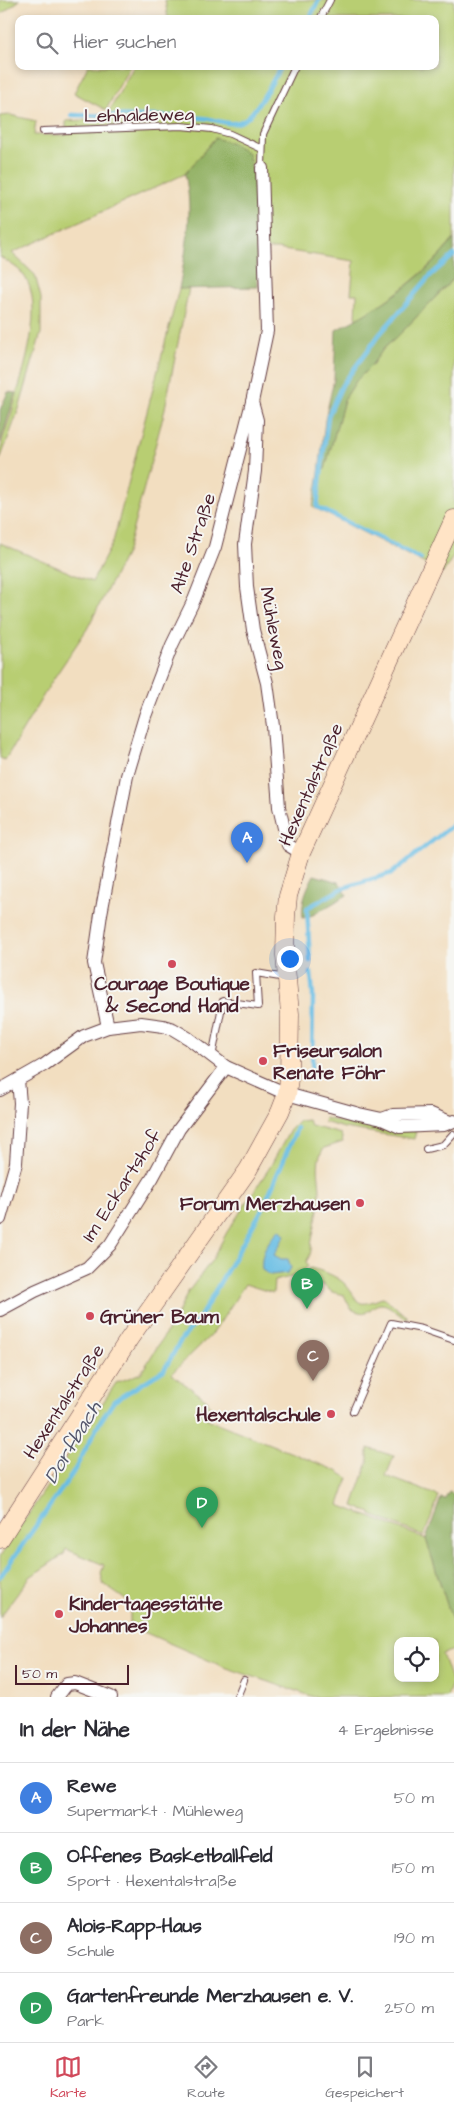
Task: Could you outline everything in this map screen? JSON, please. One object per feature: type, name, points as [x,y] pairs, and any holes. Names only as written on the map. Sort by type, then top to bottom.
[{"type":"main road","name":"Hexentalstraße","points":[[0,1539],[129,1339],[248,1170],[280,1112],[287,1094],[290,1014],[285,930],[288,896],[301,853],[454,519]]},
{"type":"street","name":"Alte Straße","points":[[108,1027],[94,963],[101,914],[127,776],[144,716],[172,645],[194,600],[215,547],[252,402],[267,331],[262,168]]},
{"type":"street","name":"Mühleweg","points":[[252,402],[257,420],[255,471],[245,544],[247,587],[253,630],[267,682],[273,726],[279,807],[288,845],[301,853]]},
{"type":"street","points":[[0,1090],[44,1065],[84,1036],[108,1027],[134,1023],[163,1026],[188,1038],[226,1068],[287,1094],[382,1119],[400,1127],[444,1125],[453,1128]]},
{"type":"street","name":"Im Eckartshof","points":[[0,1310],[35,1291],[87,1268],[110,1245],[154,1177],[179,1129],[226,1068]]},
{"type":"street","points":[[0,1219],[16,1163],[20,1112],[18,1080]]},
{"type":"street","points":[[57,1697],[67,1684],[75,1683],[85,1692],[111,1697]]},
{"type":"lane","points":[[322,15],[330,0]]},
{"type":"lane","name":"Alte Straße","points":[[262,168],[263,134],[293,70]]},
{"type":"lane","name":"Lehhaldeweg","points":[[43,131],[181,126],[212,129],[230,134],[262,149]]},
{"type":"lane","points":[[212,1057],[223,1001],[258,1006],[256,973],[287,978]]},
{"type":"lane","points":[[426,1149],[443,1145],[453,1128]]},
{"type":"lane","points":[[353,1411],[390,1323],[422,1329],[454,1340]]},
{"type":"lane","points":[[236,1697],[244,1680]]},
{"type":"green space","points":[[0,0],[20,0],[0,15]]},
{"type":"green space","points":[[165,0],[454,0],[454,239],[421,274],[383,303],[356,320],[357,294],[351,294],[354,261],[277,249],[256,249],[253,173],[215,138],[185,174],[12,253],[35,275],[41,298],[41,333],[20,406],[0,460],[3,438],[31,337],[33,301],[29,286],[22,273],[0,257],[0,116],[10,115],[36,121],[34,135],[66,135],[66,121],[105,119],[132,70],[439,70],[439,15],[167,15]]},
{"type":"green space","points":[[86,70],[128,70],[106,110],[74,93]]},
{"type":"green space","points":[[215,138],[232,143],[248,153],[253,173],[258,287],[179,289],[189,217],[188,189],[185,174]]},
{"type":"green space","points":[[454,239],[454,278],[384,348],[371,366],[356,381],[344,400],[325,469],[319,473],[325,420],[334,379],[336,330],[369,312],[400,291],[429,267]]},
{"type":"green space","points":[[454,278],[454,555],[443,573],[313,507],[319,473],[325,469],[344,400],[356,381],[371,366],[384,348]]},
{"type":"green space","points":[[189,288],[164,413],[127,551],[87,629],[52,681],[5,760],[0,758],[0,543],[92,582],[113,542],[179,289]]},
{"type":"green space","points":[[8,392],[16,393],[0,443],[0,410]]},
{"type":"green space","points":[[314,875],[339,882],[347,895],[313,915],[303,918],[305,896]]},
{"type":"green space","points":[[325,1118],[353,1125],[416,1131],[414,1139],[344,1128],[324,1122]]},
{"type":"green space","points":[[308,1120],[311,1126],[341,1134],[343,1142],[324,1148],[319,1159],[320,1187],[318,1211],[310,1253],[306,1262],[308,1266],[299,1275],[274,1281],[273,1293],[245,1284],[214,1332],[171,1374],[207,1400],[211,1409],[207,1419],[337,1471],[348,1478],[339,1505],[426,1539],[454,1626],[454,1650],[442,1654],[452,1683],[447,1697],[314,1697],[224,1667],[130,1626],[130,1603],[103,1584],[101,1573],[104,1565],[66,1549],[64,1554],[30,1577],[0,1617],[0,1557],[116,1383],[141,1373],[177,1315],[188,1292],[212,1260],[227,1232],[270,1167],[290,1130],[299,1121]]},
{"type":"green space","points":[[310,1268],[338,1278],[359,1302],[367,1303],[382,1298],[407,1316],[407,1318],[381,1304],[363,1313],[351,1309],[344,1295],[332,1292],[322,1284],[311,1285],[300,1277]]},
{"type":"green space","points":[[368,1448],[394,1456],[386,1476],[439,1496],[424,1536],[353,1506],[368,1462]]},
{"type":"green space","points":[[449,1492],[454,1494],[454,1626],[426,1539],[441,1498],[445,1499]]},
{"type":"water","points":[[280,1229],[285,1235],[274,1255],[281,1259],[288,1259],[291,1268],[288,1273],[270,1275],[262,1270],[262,1258],[272,1238]]},
{"type":"waterway","points":[[311,15],[319,0]]},
{"type":"waterway","points":[[72,115],[187,117],[229,123],[239,122],[244,120],[254,110],[279,70]]},
{"type":"waterway","points":[[421,559],[317,507],[328,416],[342,385],[379,335],[431,275],[454,255]]},
{"type":"waterway","name":"Dorfbach","points":[[310,961],[307,908],[343,888],[392,873],[454,824]]},
{"type":"waterway","name":"Dorfbach","points":[[311,973],[313,995],[312,1072]]},
{"type":"waterway","name":"Dorfbach","points":[[0,1577],[73,1473],[100,1422],[114,1401],[164,1370],[181,1340],[200,1317],[263,1208],[297,1128]]},
{"type":"place","name":"Rewe","points":[[247,863]]},
{"type":"place","name":"Courage Boutique & Second Hand","points":[[172,964]]},
{"type":"place","name":"Friseursalon Renate Föhr","points":[[263,1061]]},
{"type":"place","name":"Forum Merzhausen","points":[[360,1203]]},
{"type":"place","name":"Offenes Basketballfeld","points":[[307,1309]]},
{"type":"place","name":"Grüner Baum","points":[[90,1316]]},
{"type":"place","name":"Alois-Rapp-Haus","points":[[313,1381]]},
{"type":"place","name":"Hexentalschule","points":[[331,1414]]},
{"type":"place","name":"Gartenfreunde Merzhausen e. V.","points":[[202,1528]]},
{"type":"place","name":"Kindertagesstätte Johannes","points":[[59,1614]]}]
